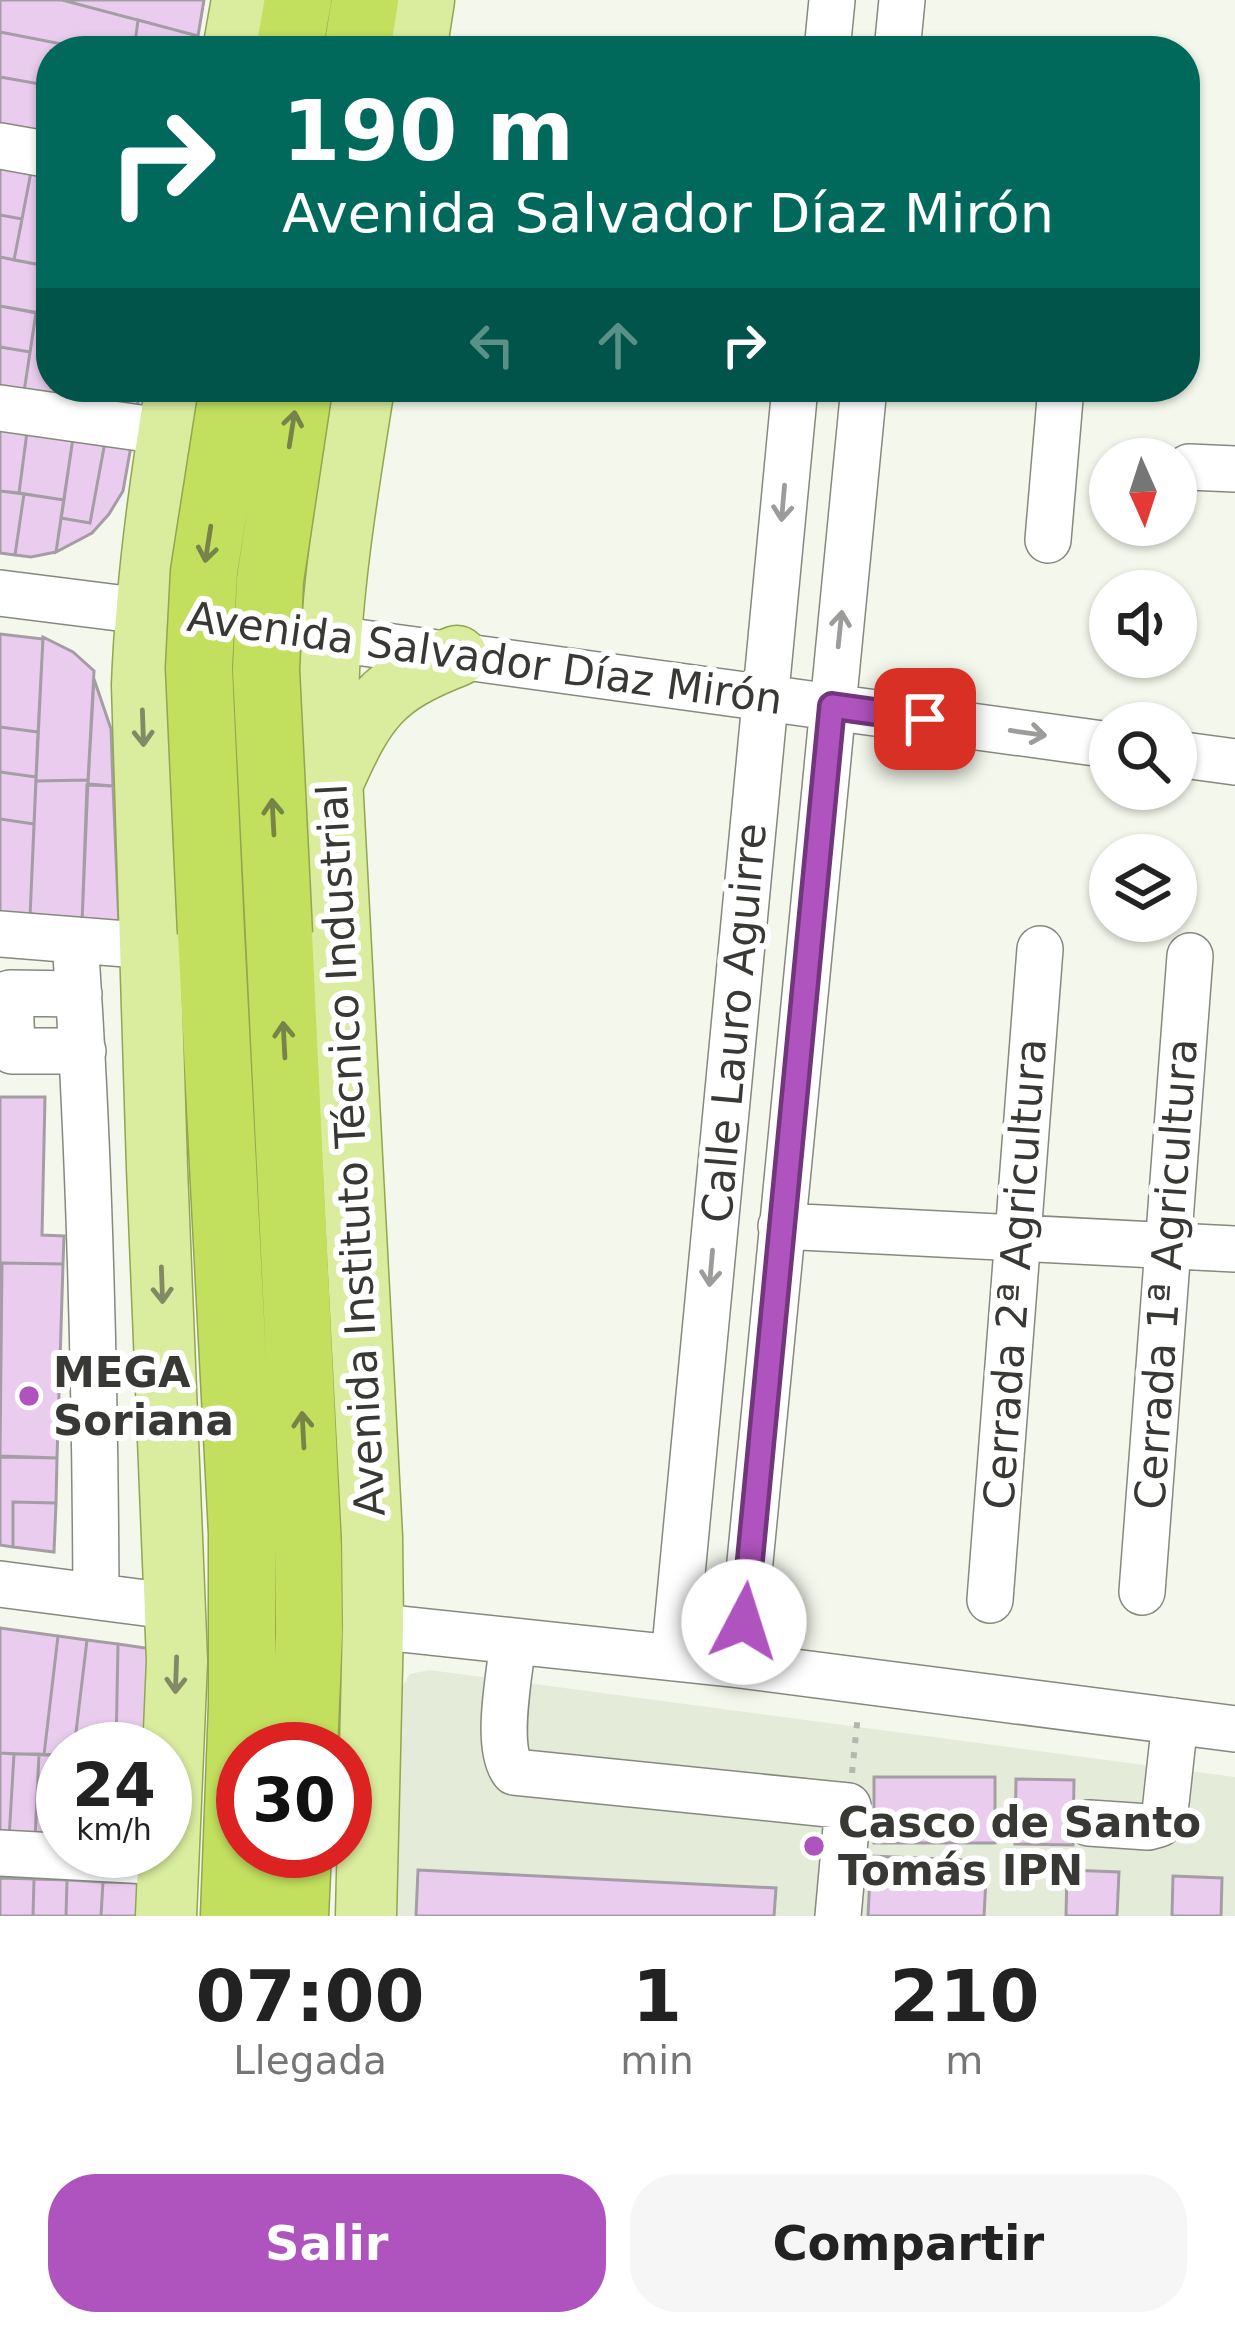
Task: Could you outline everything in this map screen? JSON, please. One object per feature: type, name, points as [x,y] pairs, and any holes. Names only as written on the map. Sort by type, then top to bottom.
[{"type":"highway","points":[[292,36],[298,0]]},
{"type":"highway","points":[[359,36],[365,0]]},
{"type":"highway","points":[[231,402],[204,572],[181,939],[242,1533],[234,1916]]},
{"type":"highway","points":[[297,402],[270,580],[266,670],[308,1547],[305,1722]]},
{"type":"highway","points":[[309,1633],[344,1722]]},
{"type":"highway","points":[[178,1898],[242,1705]]},
{"type":"highway","points":[[295,1916],[297,1878]]},
{"type":"highway","points":[[339,1916],[340,1878]]},
{"type":"main road","points":[[236,36],[242,0]]},
{"type":"main road","points":[[418,36],[424,0]]},
{"type":"main road","name":"Avenida Instituto Técnico Industrial","points":[[362,402],[338,551],[328,701],[372,1537],[366,1916]]},
{"type":"main road","points":[[172,409],[145,611],[142,685],[181,939],[157,1168],[176,1606],[178,1898]]},
{"type":"main road","points":[[332,786],[366,714],[407,679],[458,656]]},
{"type":"street","points":[[828,36],[832,0]]},
{"type":"street","points":[[898,36],[902,0]]},
{"type":"street","points":[[0,146],[36,152]]},
{"type":"street","name":"Calle Lauro Aguirre","points":[[674,1658],[794,402]]},
{"type":"street","name":"Calle Lauro Aguirre","points":[[740,1666],[862,402]]},
{"type":"street","points":[[1048,540],[1060,402]]},
{"type":"street","points":[[0,408],[172,409]]},
{"type":"street","points":[[1197,467],[1235,469]]},
{"type":"street","name":"Avenida Salvador Díaz Mirón","points":[[0,592],[1089,742]]},
{"type":"street","points":[[1197,757],[1235,762]]},
{"type":"street","points":[[0,934],[75,940],[181,939]]},
{"type":"street","points":[[75,940],[83,1051],[96,1596]]},
{"type":"street","name":"Cerrada 2ª Agricultura","points":[[990,1600],[1040,949]]},
{"type":"street","name":"Cerrada 1ª Agricultura","points":[[1142,1592],[1190,956]]},
{"type":"street","points":[[79,994],[10,993],[12,1051],[83,1051]]},
{"type":"street","points":[[781,1226],[1235,1249]]},
{"type":"street","points":[[0,1584],[176,1606]]},
{"type":"street","points":[[373,1625],[1235,1729]]},
{"type":"street","points":[[513,1641],[504,1740],[505,1761],[514,1772],[848,1806],[838,1916]]},
{"type":"street","points":[[1089,1822],[1159,1824],[1165,1812],[1175,1721]]},
{"type":"street","points":[[0,1853],[178,1898]]},
{"type":"path","points":[[848,1806],[861,1681]]},
{"type":"shaded area","name":"Casco de Santo Tomás IPN","points":[[429,1670],[1235,1777],[1235,1916],[392,1916],[397,1695],[410,1674]]},
{"type":"building","points":[[0,0],[62,0],[138,20],[136,36],[36,39],[0,32]]},
{"type":"building","points":[[62,0],[204,0],[198,36]]},
{"type":"building","points":[[138,20],[198,36],[136,36]]},
{"type":"building","points":[[0,32],[36,39],[36,83],[0,77]]},
{"type":"building","points":[[0,77],[36,83],[36,133],[0,127]]},
{"type":"building","points":[[0,166],[31,172],[22,219],[0,215]]},
{"type":"building","points":[[31,172],[36,173],[36,264],[14,260]]},
{"type":"building","points":[[0,215],[22,219],[14,260],[0,257]]},
{"type":"building","points":[[0,257],[36,264],[36,312],[0,306]]},
{"type":"building","points":[[0,306],[36,313],[30,352],[0,347]]},
{"type":"building","points":[[36,313],[36,394],[24,392]]},
{"type":"building","points":[[0,347],[30,352],[24,392],[0,389]]},
{"type":"building","points":[[0,429],[27,432],[19,493],[0,491]]},
{"type":"building","points":[[27,432],[73,438],[64,500],[19,493]]},
{"type":"building","points":[[73,438],[105,442],[90,523],[61,518]]},
{"type":"building","points":[[105,442],[131,446],[123,491],[92,533],[56,552],[61,518],[90,523]]},
{"type":"building","points":[[0,491],[24,494],[15,555],[0,553]]},
{"type":"building","points":[[24,494],[64,500],[56,552],[15,555]]},
{"type":"building","points":[[0,634],[43,639],[38,732],[0,727]]},
{"type":"building","points":[[43,637],[73,652],[94,671],[88,780],[36,781]]},
{"type":"building","points":[[94,679],[111,729],[113,786],[88,784]]},
{"type":"building","points":[[0,727],[38,732],[36,777],[0,772]]},
{"type":"building","points":[[0,772],[36,777],[34,824],[0,819]]},
{"type":"building","points":[[88,780],[82,923],[30,917],[36,781]]},
{"type":"building","points":[[87,785],[113,786],[119,926],[82,923]]},
{"type":"building","points":[[0,819],[34,824],[30,917],[0,913]]},
{"type":"building","name":"MEGA Soriana","points":[[0,1097],[45,1097],[42,1235],[64,1236],[63,1264],[2,1263],[0,1336]]},
{"type":"building","name":"MEGA Soriana","points":[[2,1263],[63,1264],[57,1458],[0,1457]]},
{"type":"building","points":[[0,1456],[57,1458],[56,1503],[13,1502],[13,1547],[0,1545]]},
{"type":"building","points":[[13,1502],[56,1503],[54,1552],[13,1547]]},
{"type":"building","points":[[0,1628],[58,1636],[48,1722],[36,1722],[36,1755],[0,1753]]},
{"type":"building","points":[[58,1636],[87,1640],[77,1722],[48,1722]]},
{"type":"building","points":[[87,1640],[118,1644],[117,1722],[77,1722]]},
{"type":"building","points":[[118,1644],[152,1649],[150,1722],[117,1722]]},
{"type":"building","points":[[0,1753],[14,1754],[9,1839],[0,1839]]},
{"type":"building","points":[[14,1754],[36,1754],[35,1840],[9,1839]]},
{"type":"building","points":[[874,1777],[995,1777],[995,1843],[874,1843]]},
{"type":"building","points":[[1016,1779],[1074,1780],[1073,1845],[1015,1844]]},
{"type":"building","points":[[871,1856],[987,1861],[984,1916],[868,1916]]},
{"type":"building","points":[[418,1870],[776,1888],[774,1916],[416,1916]]},
{"type":"building","points":[[1067,1870],[1119,1872],[1117,1916],[1066,1916]]},
{"type":"building","points":[[1173,1876],[1222,1878],[1221,1916],[1172,1916]]},
{"type":"building","points":[[0,1878],[34,1879],[33,1916],[0,1916]]},
{"type":"building","points":[[34,1879],[67,1880],[66,1916],[33,1916]]},
{"type":"building","points":[[67,1880],[103,1882],[101,1916],[66,1916]]},
{"type":"building","points":[[103,1882],[141,1883],[140,1916],[101,1916]]},
{"type":"place","name":"MEGA Soriana","points":[[29,1396]]},
{"type":"place","name":"Casco de Santo Tomás IPN","points":[[814,1846]]},
{"type":"route","points":[[744,1622],[832,706],[925,719]]}]
